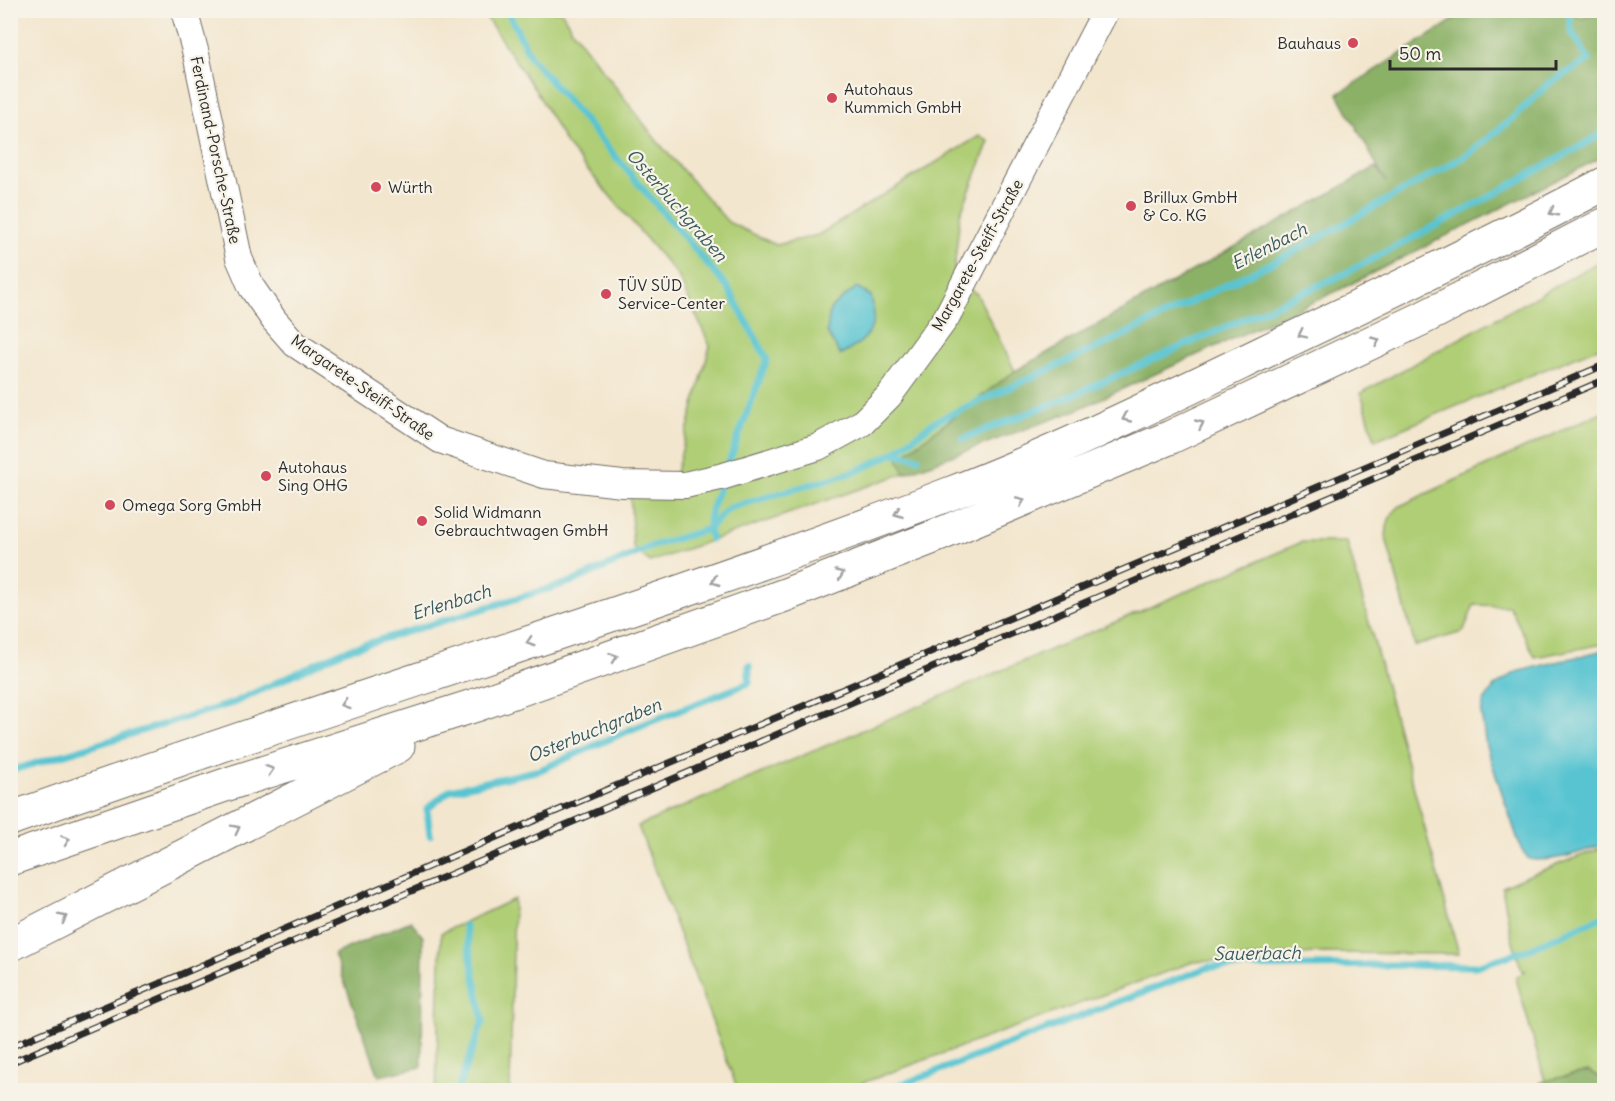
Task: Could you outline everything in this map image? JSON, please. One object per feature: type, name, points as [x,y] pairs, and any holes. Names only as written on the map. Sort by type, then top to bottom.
[{"type":"highway","points":[[10,819],[140,772],[703,585],[952,493],[1129,417],[1504,237],[1605,184]]},
{"type":"highway","points":[[10,859],[231,783],[479,704],[785,595],[931,538],[1171,437],[1422,319],[1605,225]]},
{"type":"highway","points":[[10,945],[479,704]]},
{"type":"street","name":"Ferdinand-Porsche-Straße","points":[[184,10],[196,54],[239,258],[252,288]]},
{"type":"street","name":"Margarete-Steiff-Straße","points":[[252,288],[274,320],[295,344],[440,440],[544,475],[622,484],[685,484],[724,476],[818,447],[862,423],[889,396],[946,318],[1106,10]]},
{"type":"green space","points":[[1469,10],[1570,11],[1581,19],[1604,12],[1604,156],[1337,291],[1072,412],[905,473],[898,459],[1015,371],[1376,167],[1386,182],[1338,94]]},
{"type":"green space","points":[[482,11],[561,11],[573,31],[657,141],[728,222],[776,245],[818,235],[979,136],[989,141],[960,215],[953,279],[977,294],[1015,371],[899,459],[905,473],[650,562],[633,548],[629,473],[675,476],[710,346],[678,276],[566,144],[539,96]]},
{"type":"green space","points":[[1570,11],[1604,11],[1604,12],[1581,19]]},
{"type":"green space","points":[[1604,259],[1604,345],[1375,440],[1361,393]]},
{"type":"green space","points":[[1604,411],[1604,644],[1535,657],[1509,606],[1474,605],[1463,632],[1415,646],[1386,538],[1388,524],[1393,513],[1400,506]]},
{"type":"green space","points":[[1302,542],[1347,542],[1459,954],[1315,953],[1193,962],[843,1090],[738,1090],[638,826]]},
{"type":"green space","points":[[1604,847],[1604,1080],[1588,1071],[1545,1081],[1516,978],[1526,970],[1522,971],[1511,935],[1502,887]]},
{"type":"green space","points":[[514,899],[510,1090],[436,1090],[441,933]]},
{"type":"green space","points":[[411,921],[423,937],[422,1067],[379,1076],[334,954]]},
{"type":"green space","points":[[1589,1071],[1604,1080],[1604,1090],[1541,1090],[1540,1082]]},
{"type":"water","points":[[857,287],[871,296],[874,316],[872,325],[858,345],[840,355],[827,332],[830,309]]},
{"type":"water","points":[[1604,650],[1604,844],[1558,858],[1529,859],[1521,849],[1486,746],[1481,713],[1484,701],[1494,687],[1516,672]]},
{"type":"waterway","name":"Osterbuchgraben","points":[[507,10],[531,58],[728,288],[767,359],[727,467]]},
{"type":"waterway","name":"Erlenbach","points":[[10,771],[233,703],[343,651],[574,581],[655,545],[708,529],[729,508],[857,471],[894,453],[934,422],[1105,344],[1292,253],[1467,155],[1511,120],[1549,83],[1589,60],[1572,33],[1568,10]]},
{"type":"waterway","name":"Erlenbach","points":[[962,439],[1062,400],[1340,276],[1604,133]]},
{"type":"waterway","name":"Erlenbach","points":[[894,453],[918,458]]},
{"type":"waterway","name":"Osterbuchgraben","points":[[711,539],[710,518],[721,483]]},
{"type":"waterway","name":"Osterbuchgraben","points":[[430,835],[427,809],[450,790],[540,770],[632,729],[749,683],[749,666]]},
{"type":"waterway","name":"Sauerbach","points":[[888,1090],[1209,967],[1476,966],[1527,950],[1604,916]]},
{"type":"waterway","name":"Osterbuchgraben","points":[[460,1090],[459,1086],[483,1021],[465,926]]},
{"type":"railway","points":[[10,1047],[538,819],[1604,365]]},
{"type":"railway","points":[[10,1063],[1604,380]]},
{"type":"place","name":"Bauhaus","points":[[1353,43]]},
{"type":"place","name":"Autohaus Kummich GmbH","points":[[832,98]]},
{"type":"place","name":"Würth","points":[[376,187]]},
{"type":"place","name":"Brillux GmbH & Co. KG","points":[[1131,206]]},
{"type":"place","name":"TÜV SÜD Service-Center","points":[[606,294]]},
{"type":"place","name":"Autohaus Sing OHG","points":[[266,476]]},
{"type":"place","name":"Omega Sorg GmbH","points":[[110,505]]},
{"type":"place","name":"Solid Widmann Gebrauchtwagen GmbH","points":[[422,521]]}]
